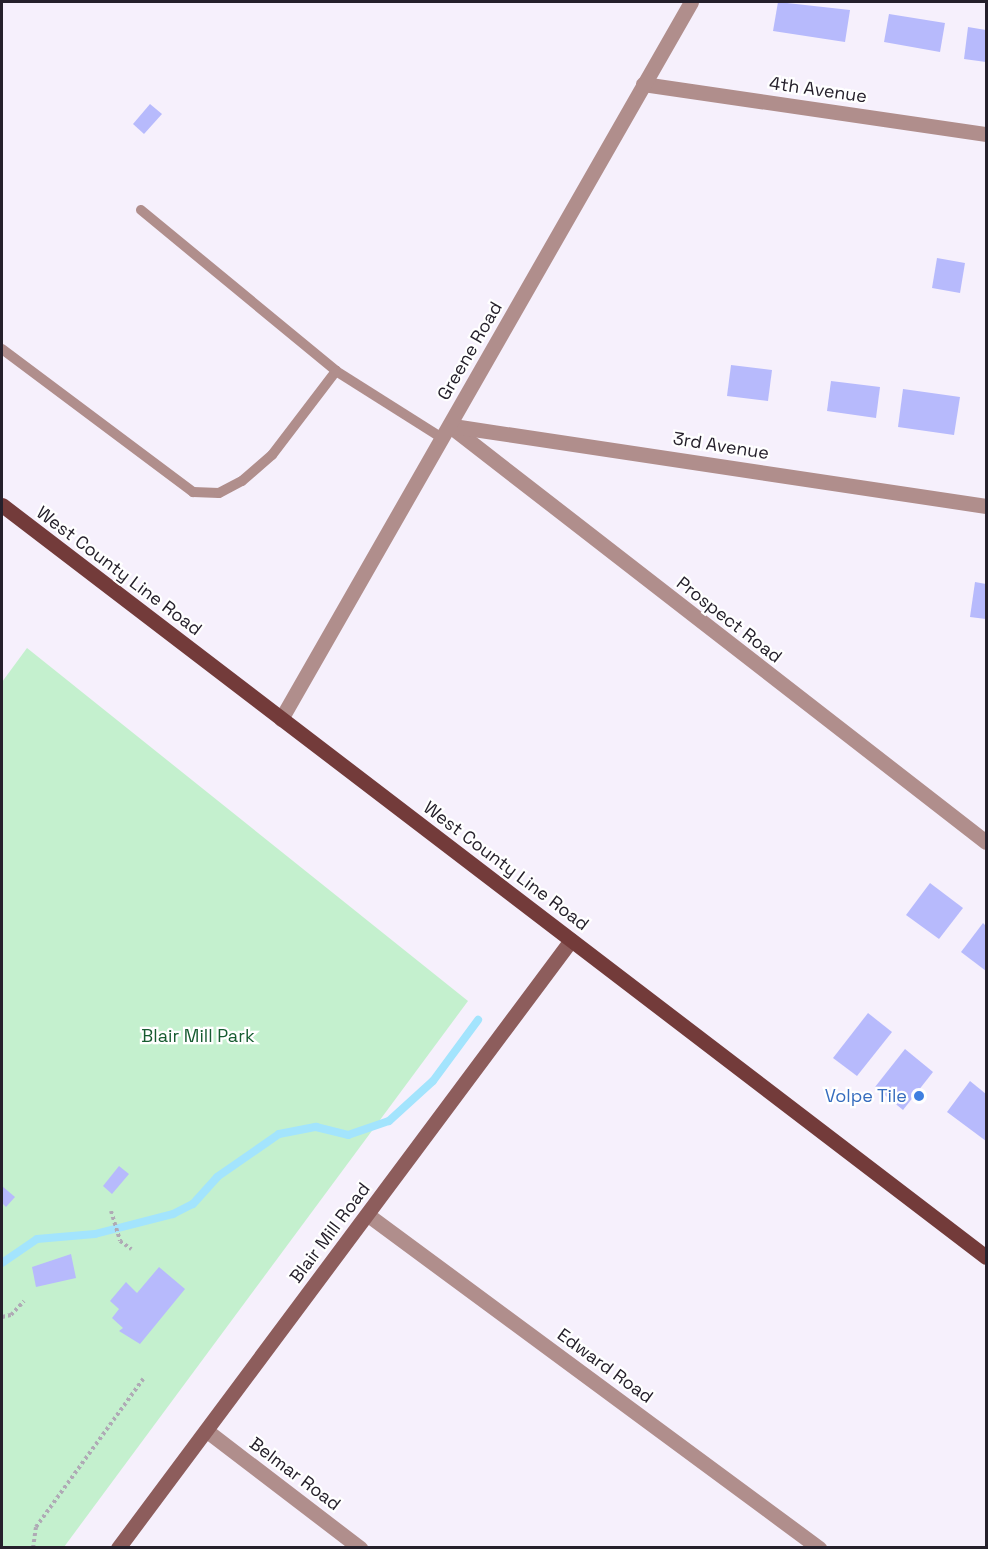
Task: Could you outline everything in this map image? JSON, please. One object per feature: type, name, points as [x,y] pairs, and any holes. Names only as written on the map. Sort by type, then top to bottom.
[{"type":"main road","name":"West County Line Road","points":[[2,505],[987,1257]]},
{"type":"main road","name":"Blair Mill Road","points":[[118,1548],[571,940]]},
{"type":"street","name":"Greene Road","points":[[281,719],[691,2]]},
{"type":"street","name":"4th Avenue","points":[[644,84],[987,134]]},
{"type":"street","name":"3rd Avenue","points":[[446,432],[987,506]]},
{"type":"street","name":"Prospect Road","points":[[446,432],[987,842]]},
{"type":"street","name":"Edward Road","points":[[368,1215],[819,1548]]},
{"type":"street","name":"Belmar Road","points":[[207,1431],[360,1548]]},
{"type":"lane","points":[[141,210],[336,371],[446,432]]},
{"type":"lane","points":[[2,349],[193,492],[219,493],[242,481],[272,455],[336,371]]},
{"type":"path","points":[[111,1211],[120,1238],[131,1250]]},
{"type":"path","points":[[2,1317],[11,1315],[24,1302]]},
{"type":"path","points":[[33,1548],[36,1527],[143,1378]]},
{"type":"green space","name":"Blair Mill Park","points":[[27,648],[468,1001],[64,1547],[2,1547],[2,682]]},
{"type":"building","points":[[778,2],[850,10],[845,42],[773,31]]},
{"type":"building","points":[[889,14],[945,23],[940,52],[884,42]]},
{"type":"building","points":[[968,27],[986,30],[986,62],[964,59]]},
{"type":"building","points":[[150,104],[162,114],[144,134],[133,124]]},
{"type":"building","points":[[937,258],[965,263],[960,293],[932,288]]},
{"type":"building","points":[[731,365],[772,370],[768,401],[727,396]]},
{"type":"building","points":[[831,381],[880,387],[876,418],[827,411]]},
{"type":"building","points":[[903,389],[960,397],[954,435],[898,427]]},
{"type":"building","points":[[975,582],[986,584],[986,619],[970,617]]},
{"type":"building","points":[[930,883],[963,908],[939,939],[906,915]]},
{"type":"building","points":[[983,923],[986,926],[986,971],[961,952]]},
{"type":"building","points":[[868,1013],[892,1032],[857,1076],[833,1058]]},
{"type":"building","points":[[905,1049],[933,1072],[903,1110],[875,1087]]},
{"type":"building","points":[[970,1081],[986,1094],[986,1141],[947,1112]]},
{"type":"building","points":[[119,1166],[129,1174],[112,1194],[103,1186]]},
{"type":"building","points":[[2,1186],[15,1197],[6,1207],[2,1203]]},
{"type":"building","points":[[71,1254],[76,1278],[36,1287],[32,1267]]},
{"type":"building","points":[[159,1267],[185,1289],[140,1344],[119,1331],[123,1328],[112,1318],[119,1309],[110,1301],[126,1282],[137,1293]]},
{"type":"waterway","points":[[2,1263],[37,1239],[95,1234],[173,1214],[193,1204],[217,1177],[279,1134],[316,1127],[348,1135],[389,1121],[433,1081],[478,1020]]},
{"type":"place","name":"Volpe Tile","points":[[919,1096]]}]
